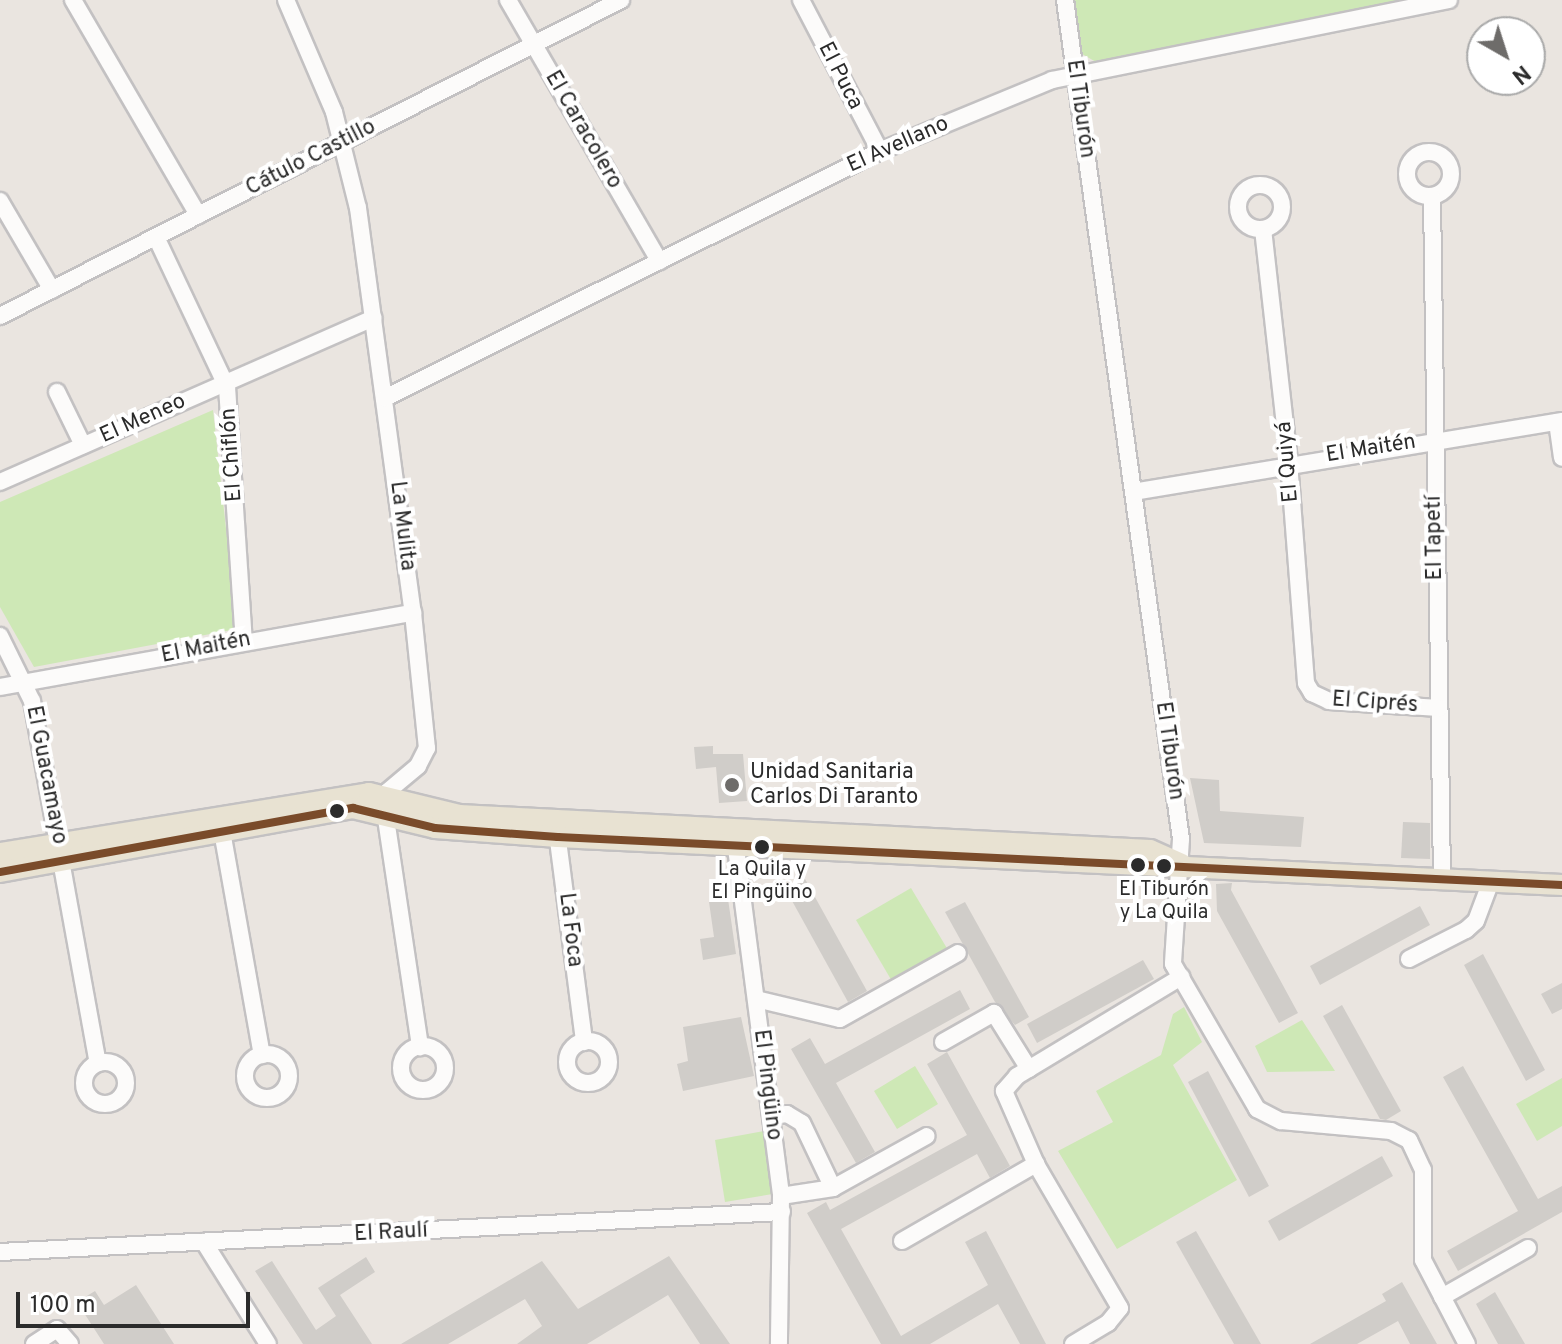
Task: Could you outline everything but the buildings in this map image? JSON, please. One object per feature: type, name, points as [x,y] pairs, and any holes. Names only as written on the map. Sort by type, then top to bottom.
[{"type":"main road","points":[[0,853],[60,851],[220,823],[386,804],[435,828],[732,827],[1150,850],[1182,864]]},
{"type":"main road","name":"El Pingüino","points":[[732,827],[736,848]]},
{"type":"main road","points":[[556,828],[736,848],[1148,869],[1182,864],[1562,885]]},
{"type":"main road","points":[[0,872],[60,851]]},
{"type":"street","points":[[73,0],[198,215]]},
{"type":"street","name":"La Mulita","points":[[286,0],[342,142],[364,242],[413,613],[427,748],[418,766],[386,804]]},
{"type":"street","name":"El Caracolero","points":[[508,0],[659,261]]},
{"type":"street","name":"Cátulo Castillo","points":[[0,316],[621,0]]},
{"type":"street","name":"El Puca","points":[[801,0],[880,151]]},
{"type":"street","name":"El Tiburón","points":[[1065,0],[1182,864],[1172,956],[1257,1109],[1281,1121],[1391,1131],[1409,1140],[1423,1170],[1423,1260],[1467,1344]]},
{"type":"street","name":"El Avellano","points":[[385,398],[880,151],[1075,72],[1449,0]]},
{"type":"street","name":"El Tapetí","points":[[1432,197],[1433,439],[1442,879]]},
{"type":"street","points":[[0,201],[52,290]]},
{"type":"street","name":"El Quiyá","points":[[1263,229],[1289,462],[1306,683],[1312,693]]},
{"type":"street","name":"El Chiflón","points":[[156,237],[225,382],[244,640]]},
{"type":"street","name":"El Meneo","points":[[0,482],[374,318]]},
{"type":"street","points":[[57,392],[83,445]]},
{"type":"street","points":[[1560,422],[1562,458]]},
{"type":"street","name":"El Maitén","points":[[1133,492],[1289,462],[1560,422]]},
{"type":"street","name":"El Maitén","points":[[0,687],[244,640],[413,613]]},
{"type":"street","name":"El Guacamayo","points":[[0,636],[25,682],[60,851],[98,1063]]},
{"type":"street","name":"El Ciprés","points":[[1312,693],[1329,701],[1439,708]]},
{"type":"street","points":[[386,804],[420,1047]]},
{"type":"street","points":[[220,823],[262,1055]]},
{"type":"street","name":"La Foca","points":[[556,828],[584,1042]]},
{"type":"street","name":"El Pingüino","points":[[736,848],[782,1204],[779,1344]]},
{"type":"street","points":[[1409,959],[1476,921],[1491,881]]},
{"type":"street","points":[[756,999],[840,1019],[958,953]]},
{"type":"street","points":[[1073,1344],[1108,1323],[1120,1308],[1036,1164],[1005,1101],[1009,1083],[1181,977]]},
{"type":"street","points":[[943,1042],[994,1013],[1029,1069]]},
{"type":"street","points":[[771,1116],[787,1114],[802,1123],[833,1188],[927,1136]]},
{"type":"street","points":[[902,1241],[1036,1164]]},
{"type":"street","name":"El Raulí","points":[[0,1252],[204,1242],[782,1204],[833,1188]]},
{"type":"street","points":[[204,1242],[268,1344]]},
{"type":"street","points":[[1442,1297],[1528,1248]]},
{"type":"street","points":[[34,1344],[57,1329],[70,1344]]},
{"type":"green space","points":[[1072,0],[1425,0],[1096,62],[1077,51]]},
{"type":"green space","points":[[213,410],[237,629],[34,667],[0,607],[0,502]]},
{"type":"green space","points":[[911,888],[951,955],[896,988],[856,920]]},
{"type":"green space","points":[[1184,1007],[1202,1042],[1173,1065],[1237,1180],[1117,1249],[1058,1151],[1113,1122],[1096,1091],[1161,1055],[1173,1014]]},
{"type":"green space","points":[[1302,1020],[1335,1071],[1267,1072],[1255,1046]]},
{"type":"green space","points":[[915,1066],[938,1104],[897,1129],[874,1091]]},
{"type":"green space","points":[[1562,1078],[1562,1126],[1537,1141],[1516,1104]]},
{"type":"green space","points":[[770,1130],[779,1193],[725,1202],[715,1140]]},
{"type":"transit line","points":[[0,872],[353,808],[435,828],[558,837],[1562,885]]},
{"type":"place","name":"Unidad Sanitaria Carlos Di Taranto","points":[[732,785]]},
{"type":"place","name":"La Quila y El Pingüino","points":[[762,847]]},
{"type":"place","name":"El Tiburón y La Quila","points":[[1164,866]]}]
